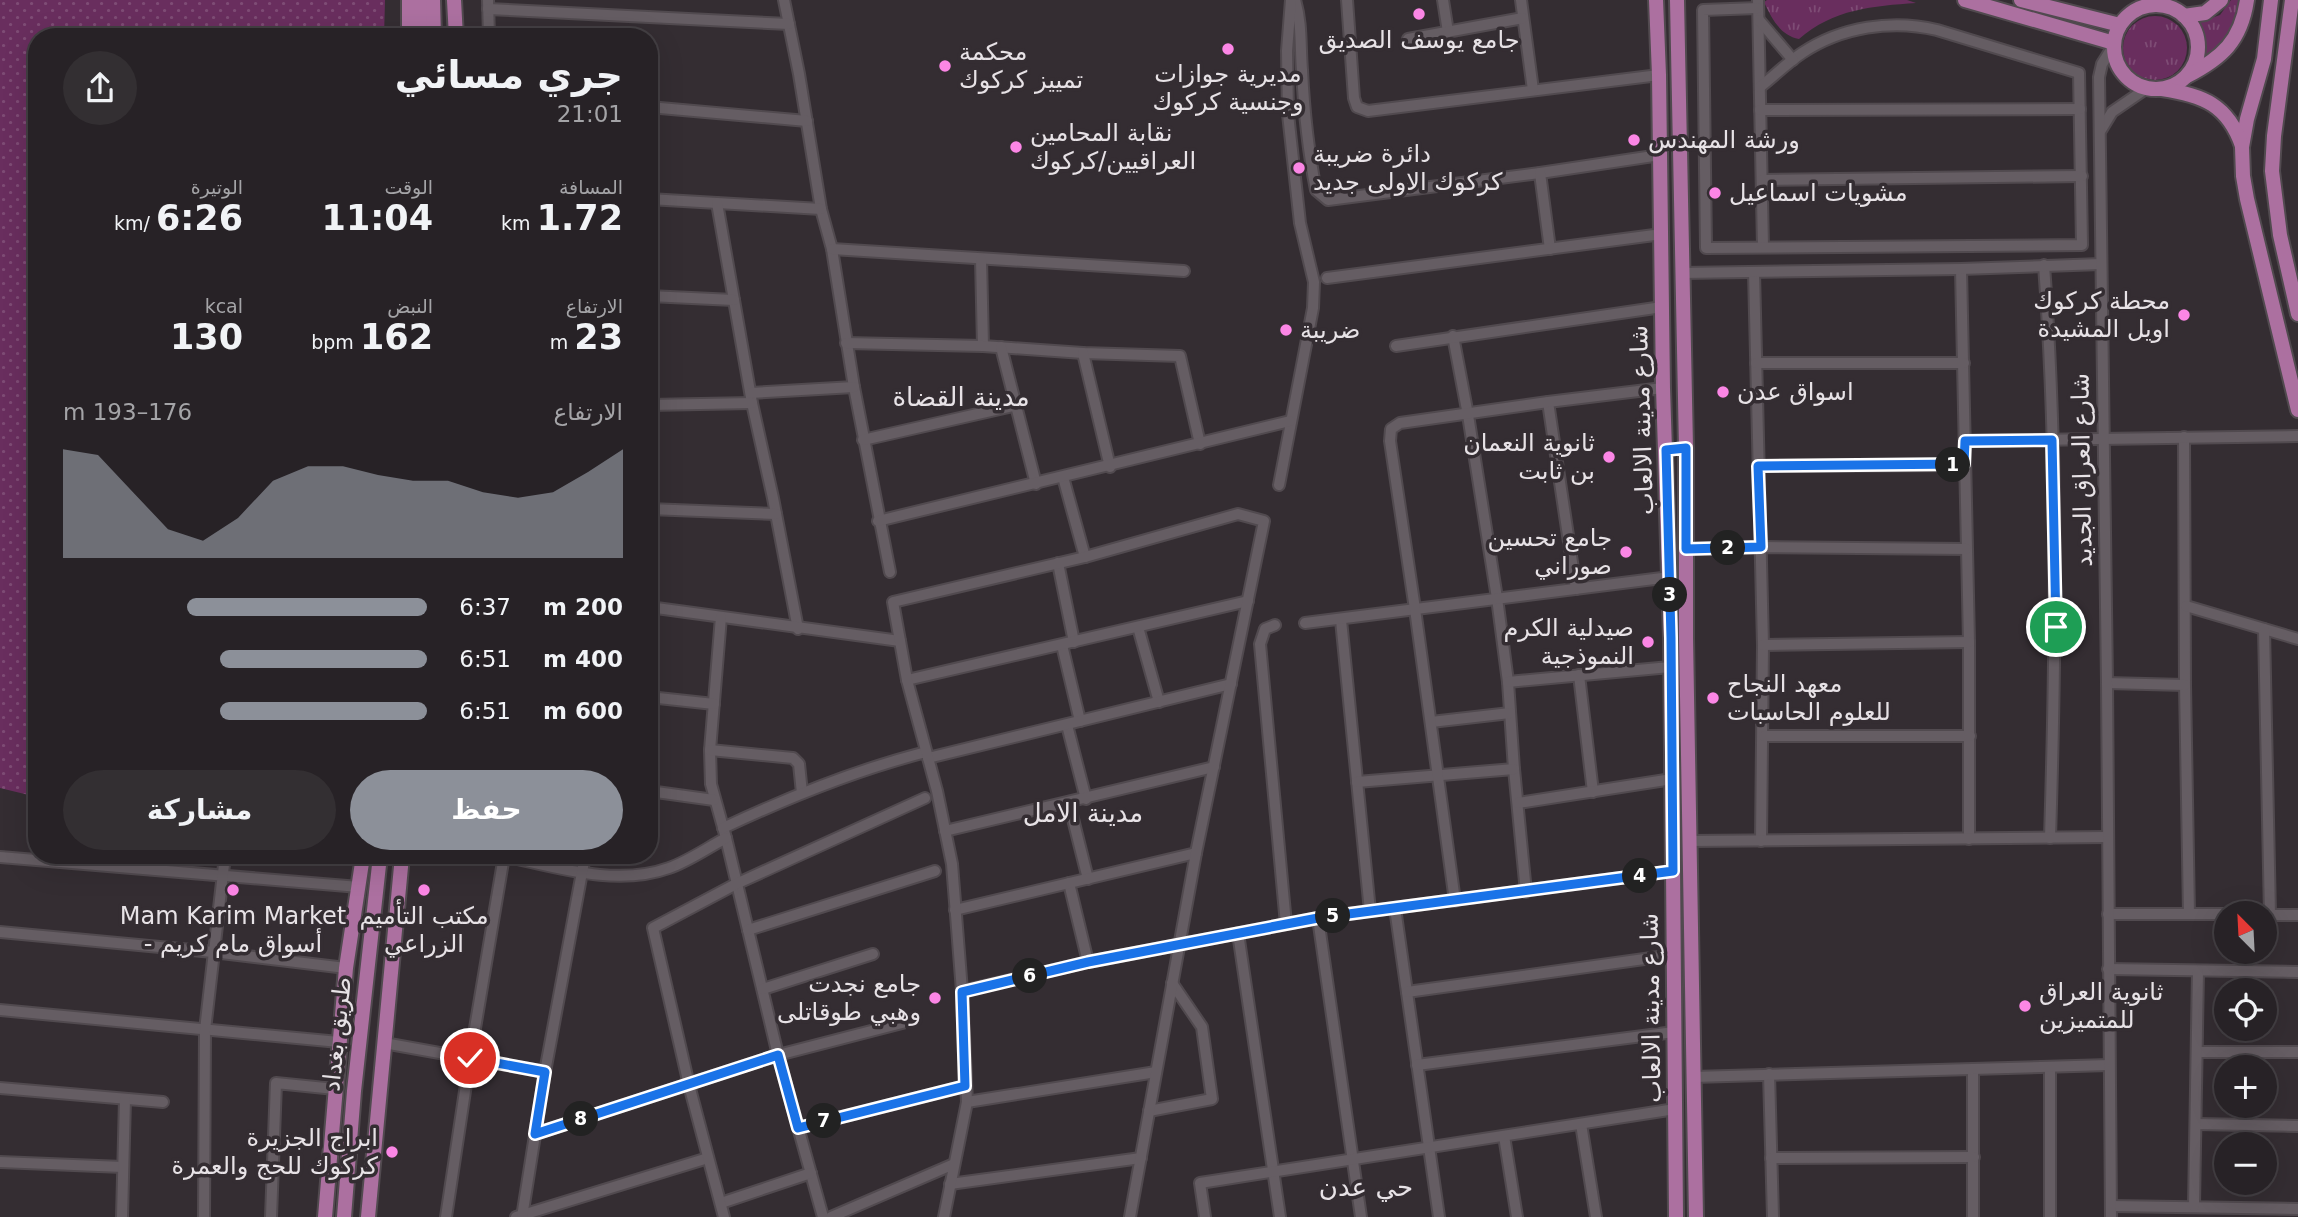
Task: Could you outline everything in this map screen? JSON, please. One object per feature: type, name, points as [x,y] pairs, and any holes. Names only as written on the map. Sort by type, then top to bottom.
[{"type":"main road","points":[[409,0],[409,28]]},
{"type":"main road","points":[[423,0],[423,28]]},
{"type":"main road","points":[[433,0],[434,28]]},
{"type":"main road","points":[[454,0],[456,28]]},
{"type":"main road","points":[[457,28],[461,0]]},
{"type":"main road","name":"شارع مدينة الالعاب","points":[[1656,0],[1663,388],[1670,577],[1676,1217]]},
{"type":"main road","name":"شارع مدينة الالعاب","points":[[1677,0],[1696,1217]]},
{"type":"main road","points":[[1965,0],[2114,44]]},
{"type":"main road","points":[[2021,0],[2120,25]]},
{"type":"main road","points":[[2184,16],[2205,13],[2221,0]]},
{"type":"main road","points":[[2154,89],[2175,85],[2215,60],[2232,43],[2242,23],[2247,0]]},
{"type":"main road","points":[[2271,0],[2264,58],[2242,147],[2243,176],[2298,410]]},
{"type":"main road","points":[[2292,0],[2274,136],[2273,184],[2280,235],[2298,314]]},
{"type":"main road","points":[[2186,76],[2195,62],[2198,46],[2194,29],[2184,16],[2165,6],[2145,7],[2127,17],[2120,25],[2114,44],[2119,68],[2136,84],[2194,96],[2218,108],[2232,123],[2242,147]]},
{"type":"main road","points":[[1666,450],[1686,448]]},
{"type":"main road","points":[[324,1217],[346,968],[362,864]]},
{"type":"main road","name":"طريق بغداد","points":[[344,1217],[351,1122],[379,864]]},
{"type":"main road","name":"طريق بغداد","points":[[368,1217],[401,864]]},
{"type":"main road","points":[[355,915],[373,916]]},
{"type":"main road","points":[[357,1064],[383,1069]]},
{"type":"main road","points":[[332,1121],[351,1122]]},
{"type":"main road","points":[[1676,1169],[1695,1169]]},
{"type":"street","points":[[783,0],[821,209],[832,249],[878,521],[890,572]]},
{"type":"street","points":[[1293,0],[1301,19],[1301,67],[1309,156],[1316,190],[1328,200],[1660,156]]},
{"type":"street","points":[[1279,485],[1313,308],[1314,282],[1300,223],[1288,114],[1287,51],[1293,0]]},
{"type":"street","points":[[1347,0],[1354,98],[1357,107],[1368,111],[1659,75]]},
{"type":"street","points":[[1443,0],[1448,32]]},
{"type":"street","points":[[1521,0],[1532,90]]},
{"type":"street","points":[[1760,87],[1793,60],[1830,38],[1862,28],[1895,24],[1922,26],[2079,73],[2082,176],[2082,245],[1706,248],[1703,10],[1758,2],[1763,247]]},
{"type":"street","points":[[489,28],[488,4],[789,24]]},
{"type":"street","points":[[1408,39],[1523,18]]},
{"type":"street","points":[[1759,20],[1793,60]]},
{"type":"street","name":"شارع العراق الجديد","points":[[2111,1211],[2099,77],[2102,64],[2114,44]]},
{"type":"street","points":[[2100,132],[2120,104],[2154,89]]},
{"type":"street","points":[[658,108],[807,121]]},
{"type":"street","points":[[1760,110],[2080,109]]},
{"type":"street","points":[[1540,173],[1550,248]]},
{"type":"street","points":[[1762,180],[2082,176]]},
{"type":"street","points":[[658,200],[821,209]]},
{"type":"street","points":[[718,203],[751,398],[798,629]]},
{"type":"street","points":[[1327,278],[1662,234]]},
{"type":"street","points":[[832,249],[1184,271]]},
{"type":"street","points":[[981,259],[982,346]]},
{"type":"street","points":[[1682,273],[2101,264]]},
{"type":"street","points":[[2044,265],[2051,363],[2056,627],[2050,838]]},
{"type":"street","points":[[1961,269],[1969,642],[1969,839]]},
{"type":"street","points":[[1754,272],[1763,645],[1761,841]]},
{"type":"street","points":[[658,296],[734,300]]},
{"type":"street","points":[[1396,346],[1662,307]]},
{"type":"street","points":[[1453,337],[1497,598],[1508,682],[1526,892]]},
{"type":"street","points":[[846,343],[982,346],[1181,356],[1199,444]]},
{"type":"street","points":[[1001,347],[1036,484]]},
{"type":"street","points":[[1083,353],[1110,467]]},
{"type":"street","points":[[1756,363],[1964,363]]},
{"type":"street","points":[[658,404],[854,387]]},
{"type":"street","points":[[1455,901],[1390,441],[1391,429],[1400,423],[1663,388]]},
{"type":"street","points":[[1548,402],[1576,589]]},
{"type":"street","points":[[863,440],[1017,405]]},
{"type":"street","points":[[878,521],[1110,467],[1290,421]]},
{"type":"street","points":[[1965,441],[2298,436]]},
{"type":"street","points":[[2184,437],[2189,914]]},
{"type":"street","points":[[1758,466],[1964,464]]},
{"type":"street","points":[[1063,477],[1085,557]]},
{"type":"street","points":[[658,509],[776,514]]},
{"type":"street","points":[[944,1217],[967,1101],[952,864],[907,680],[892,602],[1058,564],[1238,514],[1264,521],[1196,853],[1130,1217]]},
{"type":"street","points":[[1686,549],[1966,549]]},
{"type":"street","points":[[1058,564],[1074,642]]},
{"type":"street","points":[[1305,623],[1670,577]]},
{"type":"street","points":[[907,680],[1248,601]]},
{"type":"street","points":[[2186,607],[2298,639]]},
{"type":"street","points":[[658,608],[900,641]]},
{"type":"street","points":[[721,617],[710,750],[711,784],[778,1055],[823,1217]]},
{"type":"street","points":[[1341,620],[1370,911]]},
{"type":"street","points":[[1275,625],[1265,629],[1260,644],[1286,924]]},
{"type":"street","points":[[1138,627],[1159,702]]},
{"type":"street","points":[[2264,629],[2267,901]]},
{"type":"street","points":[[1763,645],[1969,642]]},
{"type":"street","points":[[1062,645],[1080,721]]},
{"type":"street","points":[[1508,682],[1670,667]]},
{"type":"street","points":[[1578,675],[1593,792]]},
{"type":"street","points":[[541,864],[582,873],[622,876],[646,874],[668,868],[725,833],[802,793],[843,777],[1231,684]]},
{"type":"street","points":[[2107,684],[2185,685]]},
{"type":"street","points":[[658,698],[714,704]]},
{"type":"street","points":[[1431,722],[1510,713]]},
{"type":"street","points":[[1067,724],[1086,799]]},
{"type":"street","points":[[1763,736],[1970,736]]},
{"type":"street","points":[[710,750],[793,758],[799,764],[802,793]]},
{"type":"street","points":[[945,831],[1214,767]]},
{"type":"street","points":[[1357,782],[1514,769]]},
{"type":"street","points":[[1518,803],[1672,779]]},
{"type":"street","points":[[658,792],[714,800]]},
{"type":"street","points":[[724,1217],[653,928],[736,884],[925,799]]},
{"type":"street","points":[[1069,803],[1088,879]]},
{"type":"street","points":[[1689,841],[2108,837]]},
{"type":"street","points":[[955,910],[1196,853]]},
{"type":"street","points":[[0,857],[28,860]]},
{"type":"street","points":[[78,864],[359,887]]},
{"type":"street","points":[[204,1217],[205,1030],[224,864]]},
{"type":"street","points":[[446,1217],[503,864]]},
{"type":"street","points":[[584,864],[520,1216],[708,1158]]},
{"type":"street","points":[[748,930],[935,871]]},
{"type":"street","points":[[962,992],[1179,943],[1318,918],[1673,871]]},
{"type":"street","points":[[1069,883],[1088,962]]},
{"type":"street","points":[[1395,908],[1439,1217]]},
{"type":"street","points":[[2108,914],[2214,915]]},
{"type":"street","points":[[2277,915],[2298,915]]},
{"type":"street","points":[[1318,918],[1361,1217]]},
{"type":"street","points":[[0,932],[214,952],[346,968]]},
{"type":"street","points":[[1238,933],[1280,1217]]},
{"type":"street","points":[[763,989],[873,954]]},
{"type":"street","points":[[1407,992],[1673,955]]},
{"type":"street","points":[[2108,969],[2298,972]]},
{"type":"street","points":[[2194,1206],[2198,971]]},
{"type":"street","points":[[1149,1111],[1212,1099],[1202,1027],[1172,983]]},
{"type":"street","points":[[0,1010],[339,1042]]},
{"type":"street","points":[[535,1134],[778,1055],[906,1023]]},
{"type":"street","points":[[1417,1065],[1674,1032]]},
{"type":"street","points":[[384,1043],[545,1072]]},
{"type":"street","points":[[2197,1052],[2298,1052]]},
{"type":"street","points":[[1693,1077],[2109,1065]]},
{"type":"street","points":[[2050,1067],[2050,1217]]},
{"type":"street","points":[[1973,1069],[1973,1217]]},
{"type":"street","points":[[967,1101],[1156,1072]]},
{"type":"street","points":[[1769,1074],[1773,1217]]},
{"type":"street","points":[[271,1217],[276,1083],[335,1089]]},
{"type":"street","points":[[798,1128],[965,1086]]},
{"type":"street","points":[[0,1088],[163,1102]]},
{"type":"street","points":[[122,1217],[125,1099]]},
{"type":"street","points":[[1205,1217],[1200,1183],[1675,1109]]},
{"type":"street","points":[[1581,1124],[1596,1217]]},
{"type":"street","points":[[2196,1124],[2298,1126]]},
{"type":"street","points":[[1504,1136],[1517,1217]]},
{"type":"street","points":[[1771,1158],[1974,1157]]},
{"type":"street","points":[[950,1184],[1141,1158]]},
{"type":"street","points":[[0,1162],[123,1167]]},
{"type":"street","points":[[831,1217],[954,1164]]},
{"type":"street","points":[[721,1203],[811,1173]]},
{"type":"street","points":[[2111,1211],[2194,1206],[2298,1209]]},
{"type":"green space","points":[[0,0],[385,0],[384,28],[28,28],[28,795],[0,788]]},
{"type":"green space","points":[[1907,0],[1916,3],[1869,8],[1840,15],[1799,39],[1787,34],[1777,25],[1764,2]]},
{"type":"green space","points":[[2231,0],[2241,0],[2232,27],[2218,47],[2203,60],[2200,22],[2220,15]]},
{"type":"green space","points":[[2155,16],[2173,22],[2181,30],[2187,48],[2181,66],[2173,74],[2155,80],[2137,74],[2129,66],[2123,48],[2129,30],[2137,22]]},
{"type":"place","name":"جامع يوسف الصديق","points":[[1419,14]]},
{"type":"place","name":"مديرية جوازات وجنسية كركوك","points":[[1228,49]]},
{"type":"place","name":"محكمة تمييز كركوك","points":[[945,66]]},
{"type":"place","name":"ورشة المهندس","points":[[1634,140]]},
{"type":"place","name":"نقابة المحامين العراقيين/كركوك","points":[[1016,147]]},
{"type":"place","name":"دائرة ضريبة كركوك الاولی جدید","points":[[1299,168]]},
{"type":"place","name":"مشويات اسماعيل","points":[[1715,193]]},
{"type":"place","name":"محطة كركوك اويل المشيدة","points":[[2184,315]]},
{"type":"place","name":"ضريبة","points":[[1286,330]]},
{"type":"place","name":"اسواق عدن","points":[[1723,392]]},
{"type":"place","name":"ثانوية النعمان بن ثابت","points":[[1609,457]]},
{"type":"place","name":"جامع تحسين صوراني","points":[[1626,552]]},
{"type":"place","name":"صيدلية الكرم النموذجية","points":[[1648,642]]},
{"type":"place","name":"معهد النجاح للعلوم الحاسبات","points":[[1713,698]]},
{"type":"place","name":"Mam Karim Market - أسواق مام كريم","points":[[233,890]]},
{"type":"place","name":"مكتب التأميم الزراعي","points":[[424,890]]},
{"type":"place","name":"جامع نجدت وهبي طوقاتلى","points":[[935,998]]},
{"type":"place","name":"ثانوية العراق للمتميزين","points":[[2025,1006]]},
{"type":"place","name":"ابراج الجزيرة كركوك للحج والعمرة","points":[[392,1152]]},
{"type":"district","name":"مدينة القضاة","points":[[961,397]]},
{"type":"district","name":"مدينة الامل","points":[[1083,813]]},
{"type":"district","name":"حي عدن","points":[[1366,1187]]},
{"type":"route","points":[[470,1058],[545,1072],[535,1134],[778,1055],[798,1128],[965,1086],[962,992],[1179,943],[1318,918],[1673,871],[1666,450],[1686,448],[1686,549],[1761,547],[1758,466],[1964,464],[1965,441],[2052,440],[2056,627]]}]
